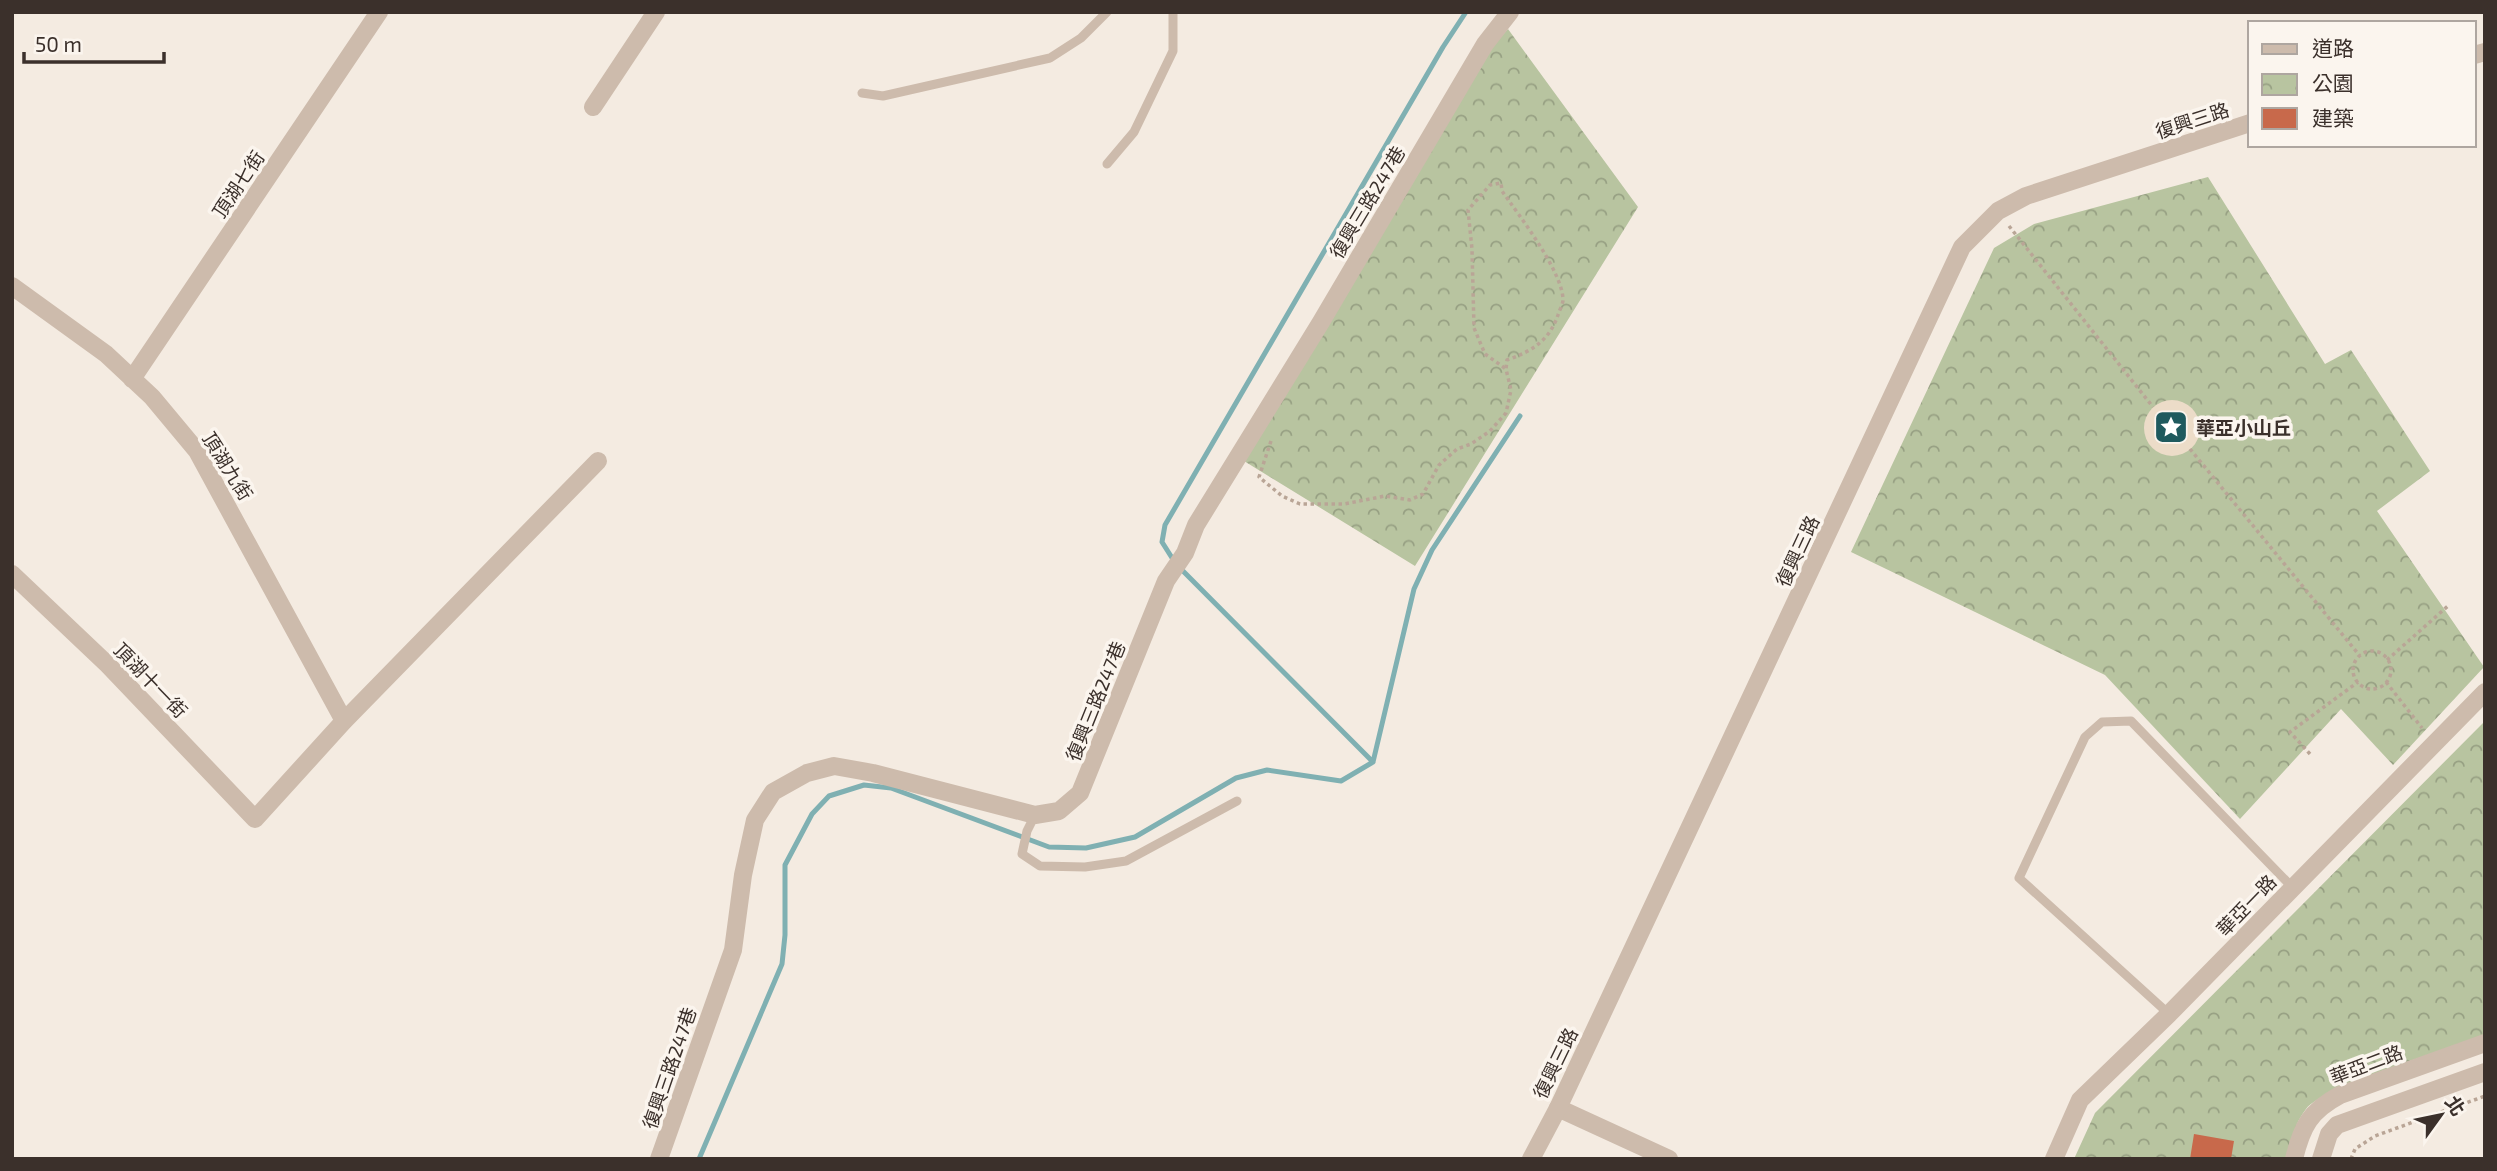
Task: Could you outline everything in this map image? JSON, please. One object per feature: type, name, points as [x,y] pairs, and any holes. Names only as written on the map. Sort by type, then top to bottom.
[{"type":"street","name":"頂湖七街","points":[[132,379],[379,12]]},
{"type":"street","points":[[593,107],[656,12]]},
{"type":"street","name":"復興三路247巷","points":[[659,1159],[733,950],[743,876],[755,820],[773,792],[807,773],[834,766],[873,773],[1031,823],[1059,811],[1080,793],[1166,581],[1185,553],[1196,525],[1321,322],[1478,56],[1510,12]]},
{"type":"street","name":"復興三路","points":[[1531,1159],[1558,1108],[1962,247],[1998,211],[2026,196],[2248,124]]},
{"type":"street","name":"頂湖九街","points":[[12,286],[106,354],[152,397],[197,451],[344,721]]},
{"type":"street","points":[[344,721],[598,461]]},
{"type":"street","name":"頂湖十一街","points":[[12,574],[108,665],[255,819],[344,721]]},
{"type":"street","name":"華亞一路","points":[[2054,1159],[2080,1100],[2169,1014],[2485,692]]},
{"type":"street","name":"華亞二路","points":[[2294,1159],[2310,1117],[2321,1105],[2340,1095],[2485,1043]]},
{"type":"street","points":[[2321,1159],[2329,1134],[2337,1125],[2485,1072]]},
{"type":"street","points":[[1558,1108],[1669,1159]]},
{"type":"lane","points":[[862,93],[883,96],[1049,58],[1081,38],[1107,12]]},
{"type":"lane","points":[[1107,164],[1135,132],[1173,51],[1173,12]]},
{"type":"lane","points":[[2169,1014],[2019,878],[2085,737],[2102,722],[2132,721],[2292,887]]},
{"type":"lane","points":[[1031,823],[1022,854],[1040,866],[1085,867],[1125,861],[1237,801]]},
{"type":"path","points":[[1272,436],[1259,477],[1282,496],[1300,504],[1344,504],[1385,496],[1410,500],[1423,494],[1439,465],[1457,449],[1471,444],[1490,431],[1506,412],[1511,390],[1506,369],[1507,360],[1531,351],[1548,337],[1563,300],[1542,250],[1502,191],[1501,183],[1490,185],[1468,210],[1474,328],[1485,354],[1506,369]]},
{"type":"path","points":[[2007,225],[2153,407]]},
{"type":"path","points":[[2190,449],[2360,656]]},
{"type":"path","points":[[2387,660],[2449,605]]},
{"type":"path","points":[[2374,652],[2387,660],[2391,668],[2386,682],[2371,689],[2358,682],[2353,669],[2360,656],[2374,652]]},
{"type":"path","points":[[2310,754],[2290,732],[2358,682]]},
{"type":"path","points":[[2386,682],[2422,728]]},
{"type":"path","points":[[2351,1159],[2356,1149],[2375,1136],[2485,1096]]},
{"type":"green space","points":[[1508,29],[1638,207],[1415,566],[1244,461],[1483,56]]},
{"type":"green space","points":[[2208,177],[2325,364],[2351,350],[2430,471],[2377,511],[2484,667],[2393,765],[2341,709],[2240,819],[2105,675],[1851,552],[1994,248],[2034,224]]},
{"type":"green space","points":[[2485,721],[2485,1036],[2361,1079],[2317,1100],[2306,1109],[2299,1120],[2286,1159],[2074,1159],[2095,1113]]},
{"type":"shaded area","points":[[2172,400],[2183,402],[2192,408],[2198,417],[2198,439],[2192,448],[2183,454],[2172,456],[2161,454],[2152,448],[2146,439],[2144,428],[2146,417],[2152,408],[2161,402]]},
{"type":"building","points":[[2194,1134],[2234,1141],[2231,1159],[2190,1159]]},
{"type":"waterway","points":[[1174,561],[1162,542],[1165,525],[1443,47],[1466,12]]},
{"type":"waterway","points":[[699,1159],[782,964],[785,935],[785,865],[812,814],[829,796],[864,785],[891,788],[1049,847],[1086,848],[1135,837],[1236,778],[1267,770],[1341,781],[1373,762],[1414,589],[1432,550],[1520,416]]},
{"type":"waterway","points":[[1180,568],[1373,762]]},
{"type":"place","name":"華亞小山丘","points":[[2171,427]]}]
